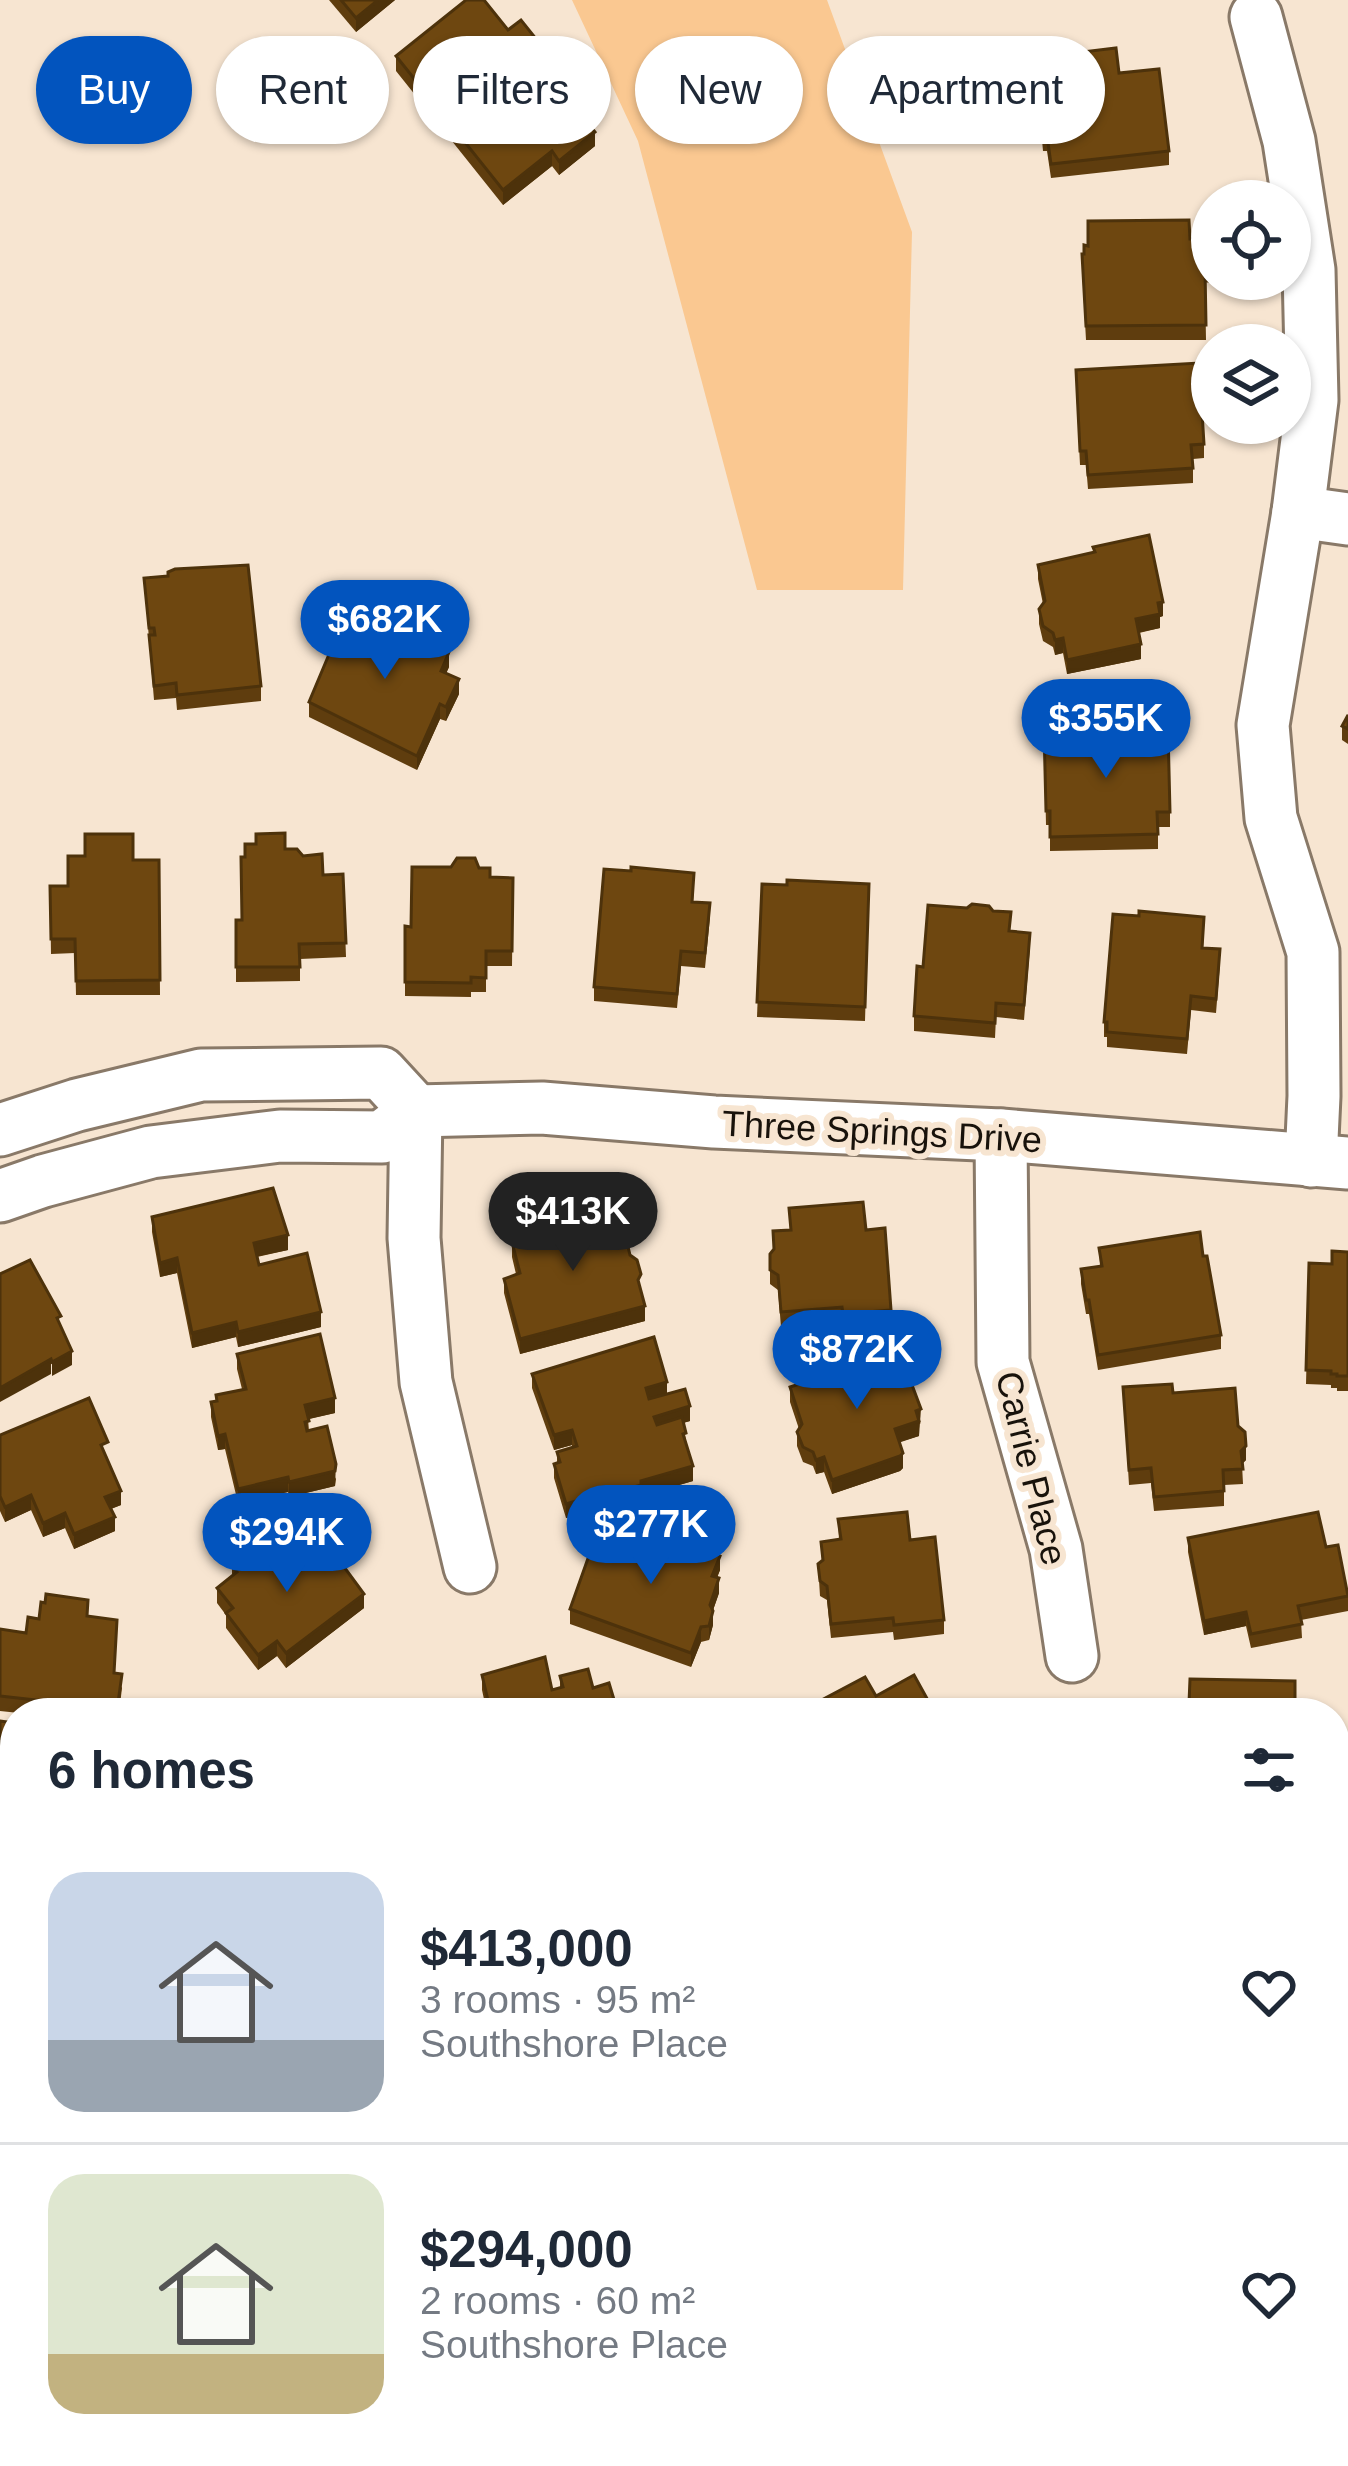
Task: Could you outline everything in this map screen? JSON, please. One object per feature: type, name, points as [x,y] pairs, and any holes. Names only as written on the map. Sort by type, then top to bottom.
[{"type":"street","points":[[1256,17],[1289,141],[1310,269],[1312,400],[1263,724],[1271,818],[1313,952],[1314,1096],[1330,1162]]},
{"type":"street","points":[[1298,512],[1348,519]]},
{"type":"street","points":[[0,1130],[77,1105],[201,1075],[380,1073],[416,1111],[414,1238],[427,1382],[470,1567]]},
{"type":"street","name":"Three Springs Drive","points":[[0,1196],[151,1152],[280,1136],[382,1137],[416,1111],[542,1108],[1330,1162]]},
{"type":"street","name":"Carrie Place","points":[[1001,1136],[1003,1362],[1056,1549],[1072,1656]]},
{"type":"shaded area","points":[[572,0],[827,0],[840,36],[827,36],[827,144],[880,144],[912,232],[903,590],[757,590],[639,144],[803,144],[803,36],[635,36],[635,135],[611,83],[611,36],[589,36]]},
{"type":"building","points":[[341,0],[378,0],[356,18]]},
{"type":"building","points":[[466,0],[484,0],[508,30],[521,20],[534,36],[421,36]]},
{"type":"building","points":[[413,42],[413,77],[396,56]]},
{"type":"building","points":[[1116,48],[1119,73],[1159,69],[1169,151],[1051,164],[1048,144],[1105,144],[1105,49]]},
{"type":"building","points":[[466,144],[580,144],[559,161],[552,151],[503,190]]},
{"type":"building","points":[[1189,220],[1191,300],[1206,300],[1206,324],[1086,326],[1082,254],[1084,245],[1088,246],[1088,221]]},
{"type":"building","points":[[1191,363],[1191,444],[1204,444],[1191,445],[1193,468],[1088,475],[1086,451],[1080,451],[1076,370]]},
{"type":"building","points":[[1149,535],[1163,602],[1158,603],[1160,614],[1136,619],[1141,644],[1067,660],[1063,638],[1055,640],[1043,626],[1039,609],[1045,601],[1038,565]]},
{"type":"building","points":[[248,565],[261,686],[177,695],[176,683],[154,686],[149,635],[155,635],[154,628],[149,628],[144,578],[168,576],[175,569]]},
{"type":"building","points":[[358,609],[449,652],[441,671],[459,679],[446,707],[440,704],[417,756],[309,702],[338,633],[342,628],[348,630]]},
{"type":"building","points":[[1044,729],[1168,730],[1170,812],[1157,812],[1158,834],[1050,837]]},
{"type":"building","points":[[285,833],[285,849],[297,849],[303,856],[322,854],[323,875],[343,874],[346,943],[299,944],[300,967],[236,967],[245,844],[256,844],[256,834]]},
{"type":"building","points":[[85,834],[133,834],[133,860],[159,860],[160,980],[76,981],[75,939],[51,939],[50,886],[68,886],[68,856],[85,856]]},
{"type":"building","points":[[457,858],[475,858],[479,868],[490,868],[490,877],[513,878],[512,951],[486,951],[486,978],[471,977],[471,983],[405,982],[412,867],[451,867]]},
{"type":"building","points":[[631,867],[694,873],[692,902],[710,903],[705,953],[681,951],[677,994],[594,987],[604,869],[631,871]]},
{"type":"building","points":[[787,880],[869,884],[865,1007],[757,1002],[762,884],[787,885]]},
{"type":"building","points":[[972,904],[1011,912],[1009,931],[1030,933],[1024,1005],[996,1003],[995,1023],[914,1016],[928,905],[967,908]]},
{"type":"building","points":[[1139,911],[1204,917],[1202,948],[1220,949],[1216,999],[1191,996],[1187,1039],[1107,1032],[1113,914],[1139,916]]},
{"type":"building","points":[[273,1188],[288,1235],[254,1243],[259,1265],[307,1253],[321,1312],[238,1332],[236,1322],[192,1333],[177,1258],[160,1263],[152,1217]]},
{"type":"building","points":[[863,1202],[866,1230],[885,1228],[891,1310],[843,1314],[842,1307],[781,1312],[778,1275],[770,1270],[770,1254],[773,1231],[791,1230],[789,1208]]},
{"type":"building","points":[[585,1209],[587,1217],[612,1210],[617,1231],[624,1230],[630,1255],[637,1260],[645,1306],[520,1339],[504,1279],[520,1273],[512,1242],[546,1233],[542,1220]]},
{"type":"building","points":[[1200,1232],[1221,1335],[1098,1355],[1081,1269],[1102,1266],[1099,1248]]},
{"type":"building","points":[[1332,1251],[1348,1252],[1348,1376],[1306,1370],[1309,1263],[1332,1264]]},
{"type":"building","points":[[30,1260],[61,1316],[57,1318],[72,1351],[0,1388],[0,1274]]},
{"type":"building","points":[[320,1334],[335,1398],[305,1405],[309,1421],[305,1422],[307,1431],[327,1426],[335,1471],[238,1489],[225,1434],[218,1436],[211,1402],[217,1401],[216,1395],[246,1389],[237,1354]]},
{"type":"building","points":[[654,1337],[667,1382],[646,1388],[649,1399],[685,1389],[690,1406],[654,1417],[657,1425],[682,1417],[693,1466],[566,1504],[554,1464],[560,1462],[557,1452],[577,1446],[572,1430],[554,1435],[532,1374]]},
{"type":"building","points":[[897,1345],[921,1409],[916,1411],[919,1421],[895,1429],[900,1456],[832,1480],[824,1457],[816,1460],[803,1447],[797,1432],[802,1424],[790,1387],[846,1369],[844,1363]]},
{"type":"building","points":[[1172,1384],[1173,1393],[1235,1388],[1238,1426],[1245,1432],[1246,1446],[1241,1451],[1243,1469],[1223,1470],[1224,1491],[1154,1497],[1151,1468],[1129,1470],[1123,1387]]},
{"type":"building","points":[[89,1398],[108,1442],[101,1445],[121,1491],[105,1497],[115,1517],[74,1534],[65,1513],[43,1523],[31,1495],[5,1507],[0,1496],[0,1435]]},
{"type":"building","points":[[907,1512],[910,1540],[935,1537],[944,1620],[894,1625],[893,1618],[831,1624],[827,1586],[820,1581],[821,1542],[841,1539],[838,1519]]},
{"type":"building","points":[[1318,1512],[1326,1547],[1338,1545],[1348,1596],[1298,1606],[1302,1624],[1251,1634],[1246,1612],[1204,1621],[1188,1538]]},
{"type":"building","points":[[620,1526],[654,1538],[657,1527],[694,1538],[691,1545],[720,1556],[712,1576],[719,1578],[709,1626],[701,1627],[691,1653],[570,1609],[591,1550],[609,1556]]},
{"type":"building","points":[[317,1537],[364,1594],[286,1653],[277,1641],[258,1655],[226,1613],[233,1608],[217,1588],[237,1572],[232,1566],[264,1542],[281,1564]]},
{"type":"building","points":[[46,1594],[88,1600],[87,1616],[117,1620],[114,1673],[122,1674],[119,1698],[0,1696],[0,1629],[26,1633],[28,1617],[39,1619],[41,1602],[45,1603]]},
{"type":"building","points":[[545,1657],[552,1690],[563,1687],[560,1676],[588,1669],[593,1688],[609,1683],[614,1698],[487,1698],[482,1675]]},
{"type":"building","points":[[914,1675],[927,1698],[825,1698],[865,1677],[876,1696]]},
{"type":"building","points":[[1190,1679],[1295,1681],[1295,1698],[1189,1698]]}]
